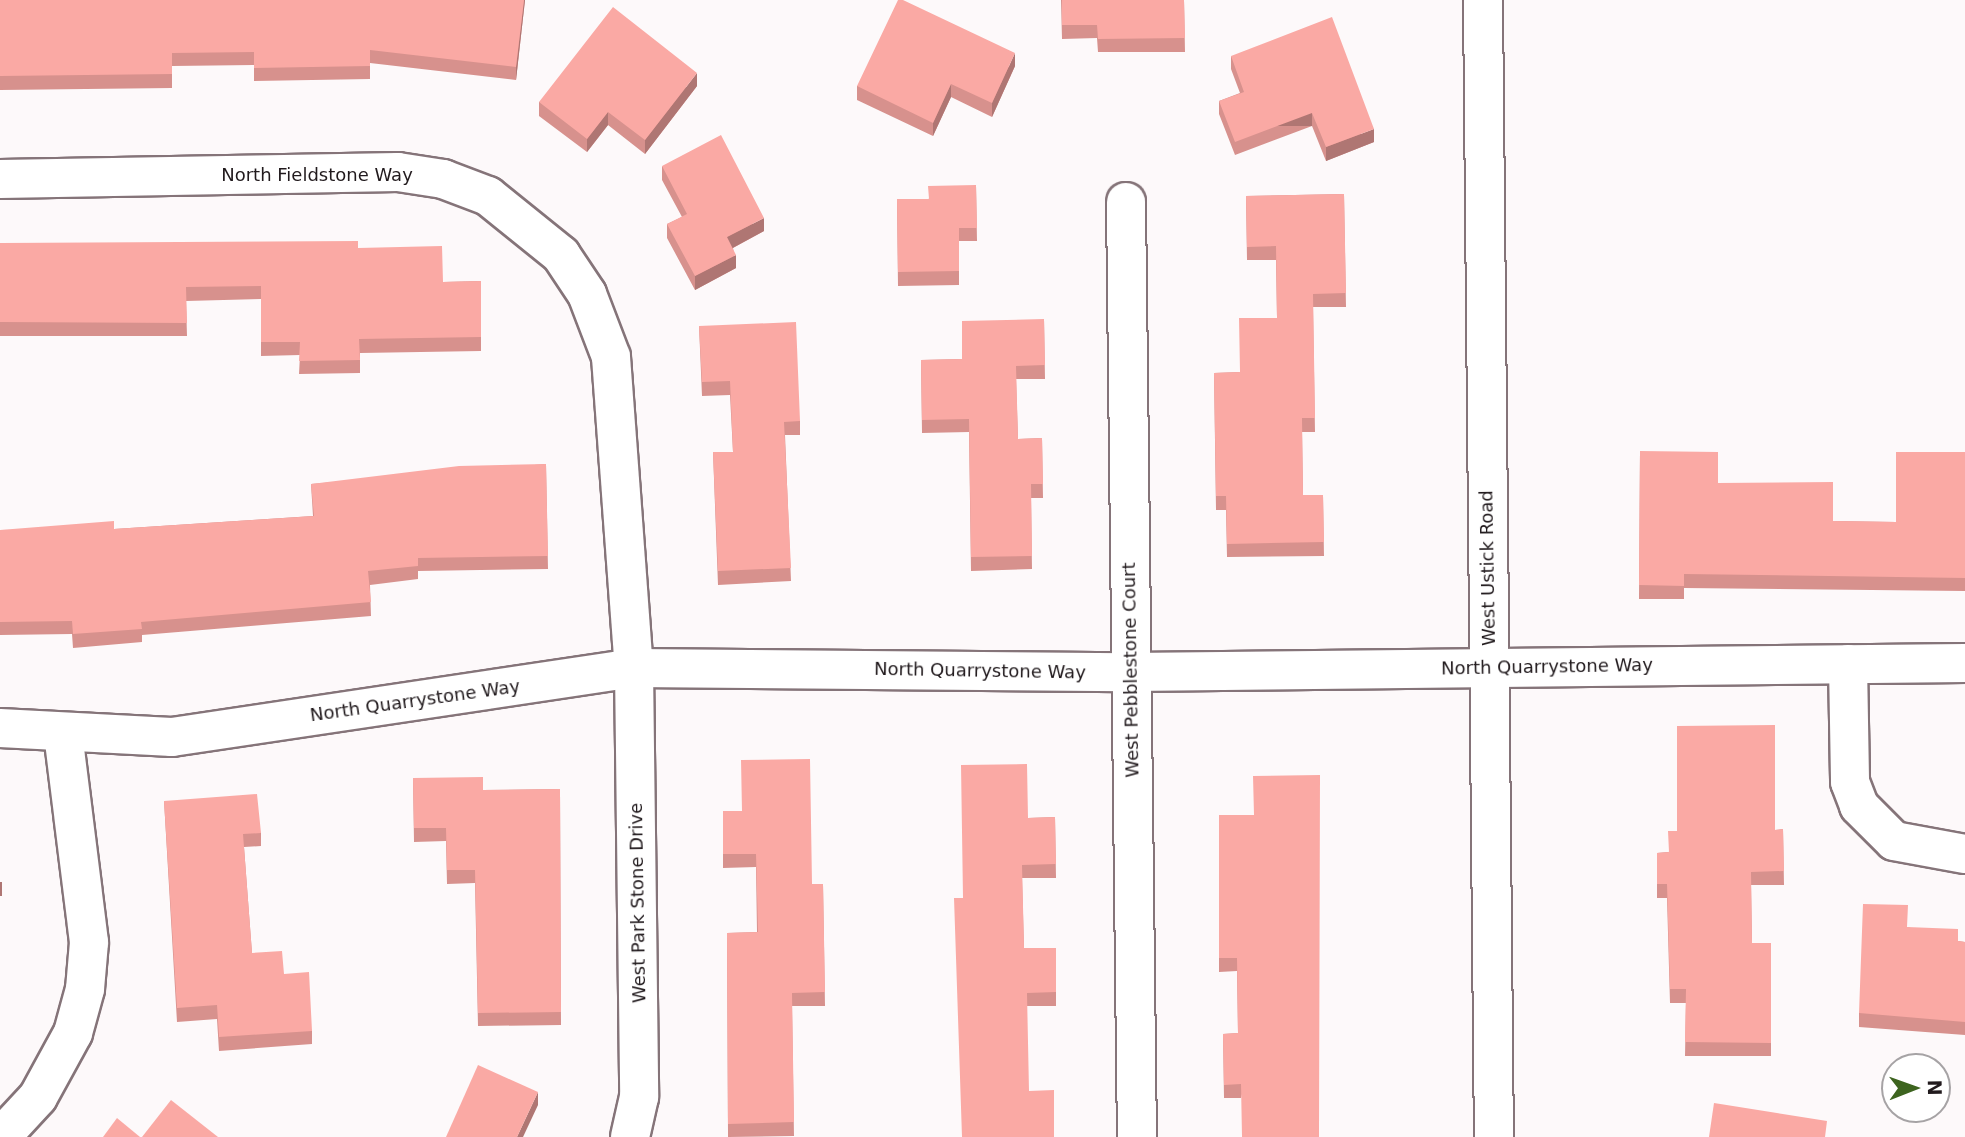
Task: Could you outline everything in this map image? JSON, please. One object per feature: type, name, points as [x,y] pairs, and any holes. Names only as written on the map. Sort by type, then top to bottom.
[{"type":"street","name":"West Ustick Road","points":[[1483,0],[1494,1137]]},
{"type":"street","name":"North Fieldstone Way","points":[[0,179],[398,172],[443,179],[527,222],[561,255],[586,294],[611,357],[634,668]]},
{"type":"street","name":"West Pebblestone Court","points":[[1126,202],[1137,1137]]},
{"type":"street","name":"North Quarrystone Way","points":[[0,728],[172,737],[634,668],[1131,672],[1965,663]]},
{"type":"street","points":[[1848,664],[1850,782],[1859,806],[1894,841],[1965,854]]},
{"type":"street","name":"West Park Stone Drive","points":[[630,1137],[639,1097],[634,668]]},
{"type":"street","points":[[1,1137],[38,1097],[74,1033],[85,989],[89,942],[63,733]]},
{"type":"building","points":[[0,0],[524,0],[516,67],[370,50],[370,66],[254,68],[254,52],[172,53],[172,74],[0,76]]},
{"type":"building","points":[[898,0],[1015,53],[992,103],[951,84],[933,123],[857,86]]},
{"type":"building","points":[[1062,0],[1184,0],[1185,38],[1098,39],[1097,25],[1062,25]]},
{"type":"building","points":[[613,7],[697,73],[645,140],[608,112],[587,139],[539,102]]},
{"type":"building","points":[[1332,17],[1374,129],[1326,147],[1312,113],[1235,142],[1219,101],[1244,92],[1231,56]]},
{"type":"building","points":[[721,135],[764,218],[727,237],[736,255],[695,276],[667,224],[687,214],[662,166]]},
{"type":"building","points":[[976,185],[977,228],[959,228],[959,271],[898,272],[897,199],[929,199],[928,186]]},
{"type":"building","points":[[1344,194],[1346,293],[1313,294],[1315,418],[1302,418],[1303,495],[1323,495],[1324,542],[1227,544],[1226,496],[1216,496],[1214,373],[1240,372],[1239,318],[1277,318],[1276,246],[1247,247],[1246,196]]},
{"type":"building","points":[[358,241],[358,248],[442,246],[443,282],[481,281],[481,337],[359,339],[360,360],[299,361],[300,342],[261,342],[261,286],[186,287],[187,323],[0,322],[0,243]]},
{"type":"building","points":[[1044,319],[1045,365],[1016,366],[1018,439],[1042,438],[1043,484],[1031,484],[1032,556],[971,557],[969,419],[922,420],[921,360],[962,359],[962,321]]},
{"type":"building","points":[[796,322],[800,421],[784,422],[791,568],[718,571],[713,452],[733,452],[730,381],[702,382],[699,326]]},
{"type":"building","points":[[1640,451],[1718,452],[1718,483],[1833,482],[1833,521],[1896,522],[1896,452],[1965,452],[1965,578],[1684,574],[1684,586],[1639,585]]},
{"type":"building","points":[[546,464],[548,556],[418,558],[418,566],[368,571],[371,602],[141,622],[142,629],[73,634],[72,621],[0,622],[0,530],[114,521],[114,529],[314,516],[311,484],[459,466]]},
{"type":"building","points":[[1775,725],[1775,830],[1783,829],[1784,871],[1751,872],[1752,943],[1771,943],[1771,1043],[1685,1042],[1686,989],[1670,989],[1667,884],[1657,884],[1657,853],[1669,852],[1668,831],[1677,831],[1677,726]]},
{"type":"building","points":[[810,759],[812,884],[823,884],[825,992],[792,993],[794,1122],[728,1124],[727,933],[758,932],[756,854],[723,854],[723,811],[742,811],[741,760]]},
{"type":"building","points":[[1027,764],[1028,818],[1055,817],[1056,864],[1022,865],[1024,948],[1056,948],[1056,992],[1027,993],[1029,1091],[1054,1090],[1054,1137],[962,1137],[954,898],[963,898],[961,765]]},
{"type":"building","points":[[1320,775],[1319,1137],[1242,1137],[1241,1084],[1224,1085],[1223,1034],[1238,1033],[1237,958],[1219,958],[1219,815],[1254,815],[1253,776]]},
{"type":"building","points":[[483,777],[483,790],[560,789],[561,1012],[478,1013],[475,870],[447,870],[446,828],[414,828],[413,778]]},
{"type":"building","points":[[257,794],[261,833],[243,834],[252,953],[282,951],[284,974],[309,972],[312,1031],[219,1037],[217,1005],[177,1008],[164,801]]},
{"type":"building","points":[[1863,904],[1908,905],[1907,927],[1958,929],[1958,941],[1965,942],[1965,1022],[1859,1013]]},
{"type":"building","points":[[478,1065],[538,1092],[517,1137],[446,1137]]},
{"type":"building","points":[[171,1100],[218,1137],[142,1137]]},
{"type":"building","points":[[1714,1103],[1827,1121],[1825,1137],[1709,1137]]},
{"type":"building","points":[[117,1118],[140,1137],[103,1137]]}]
